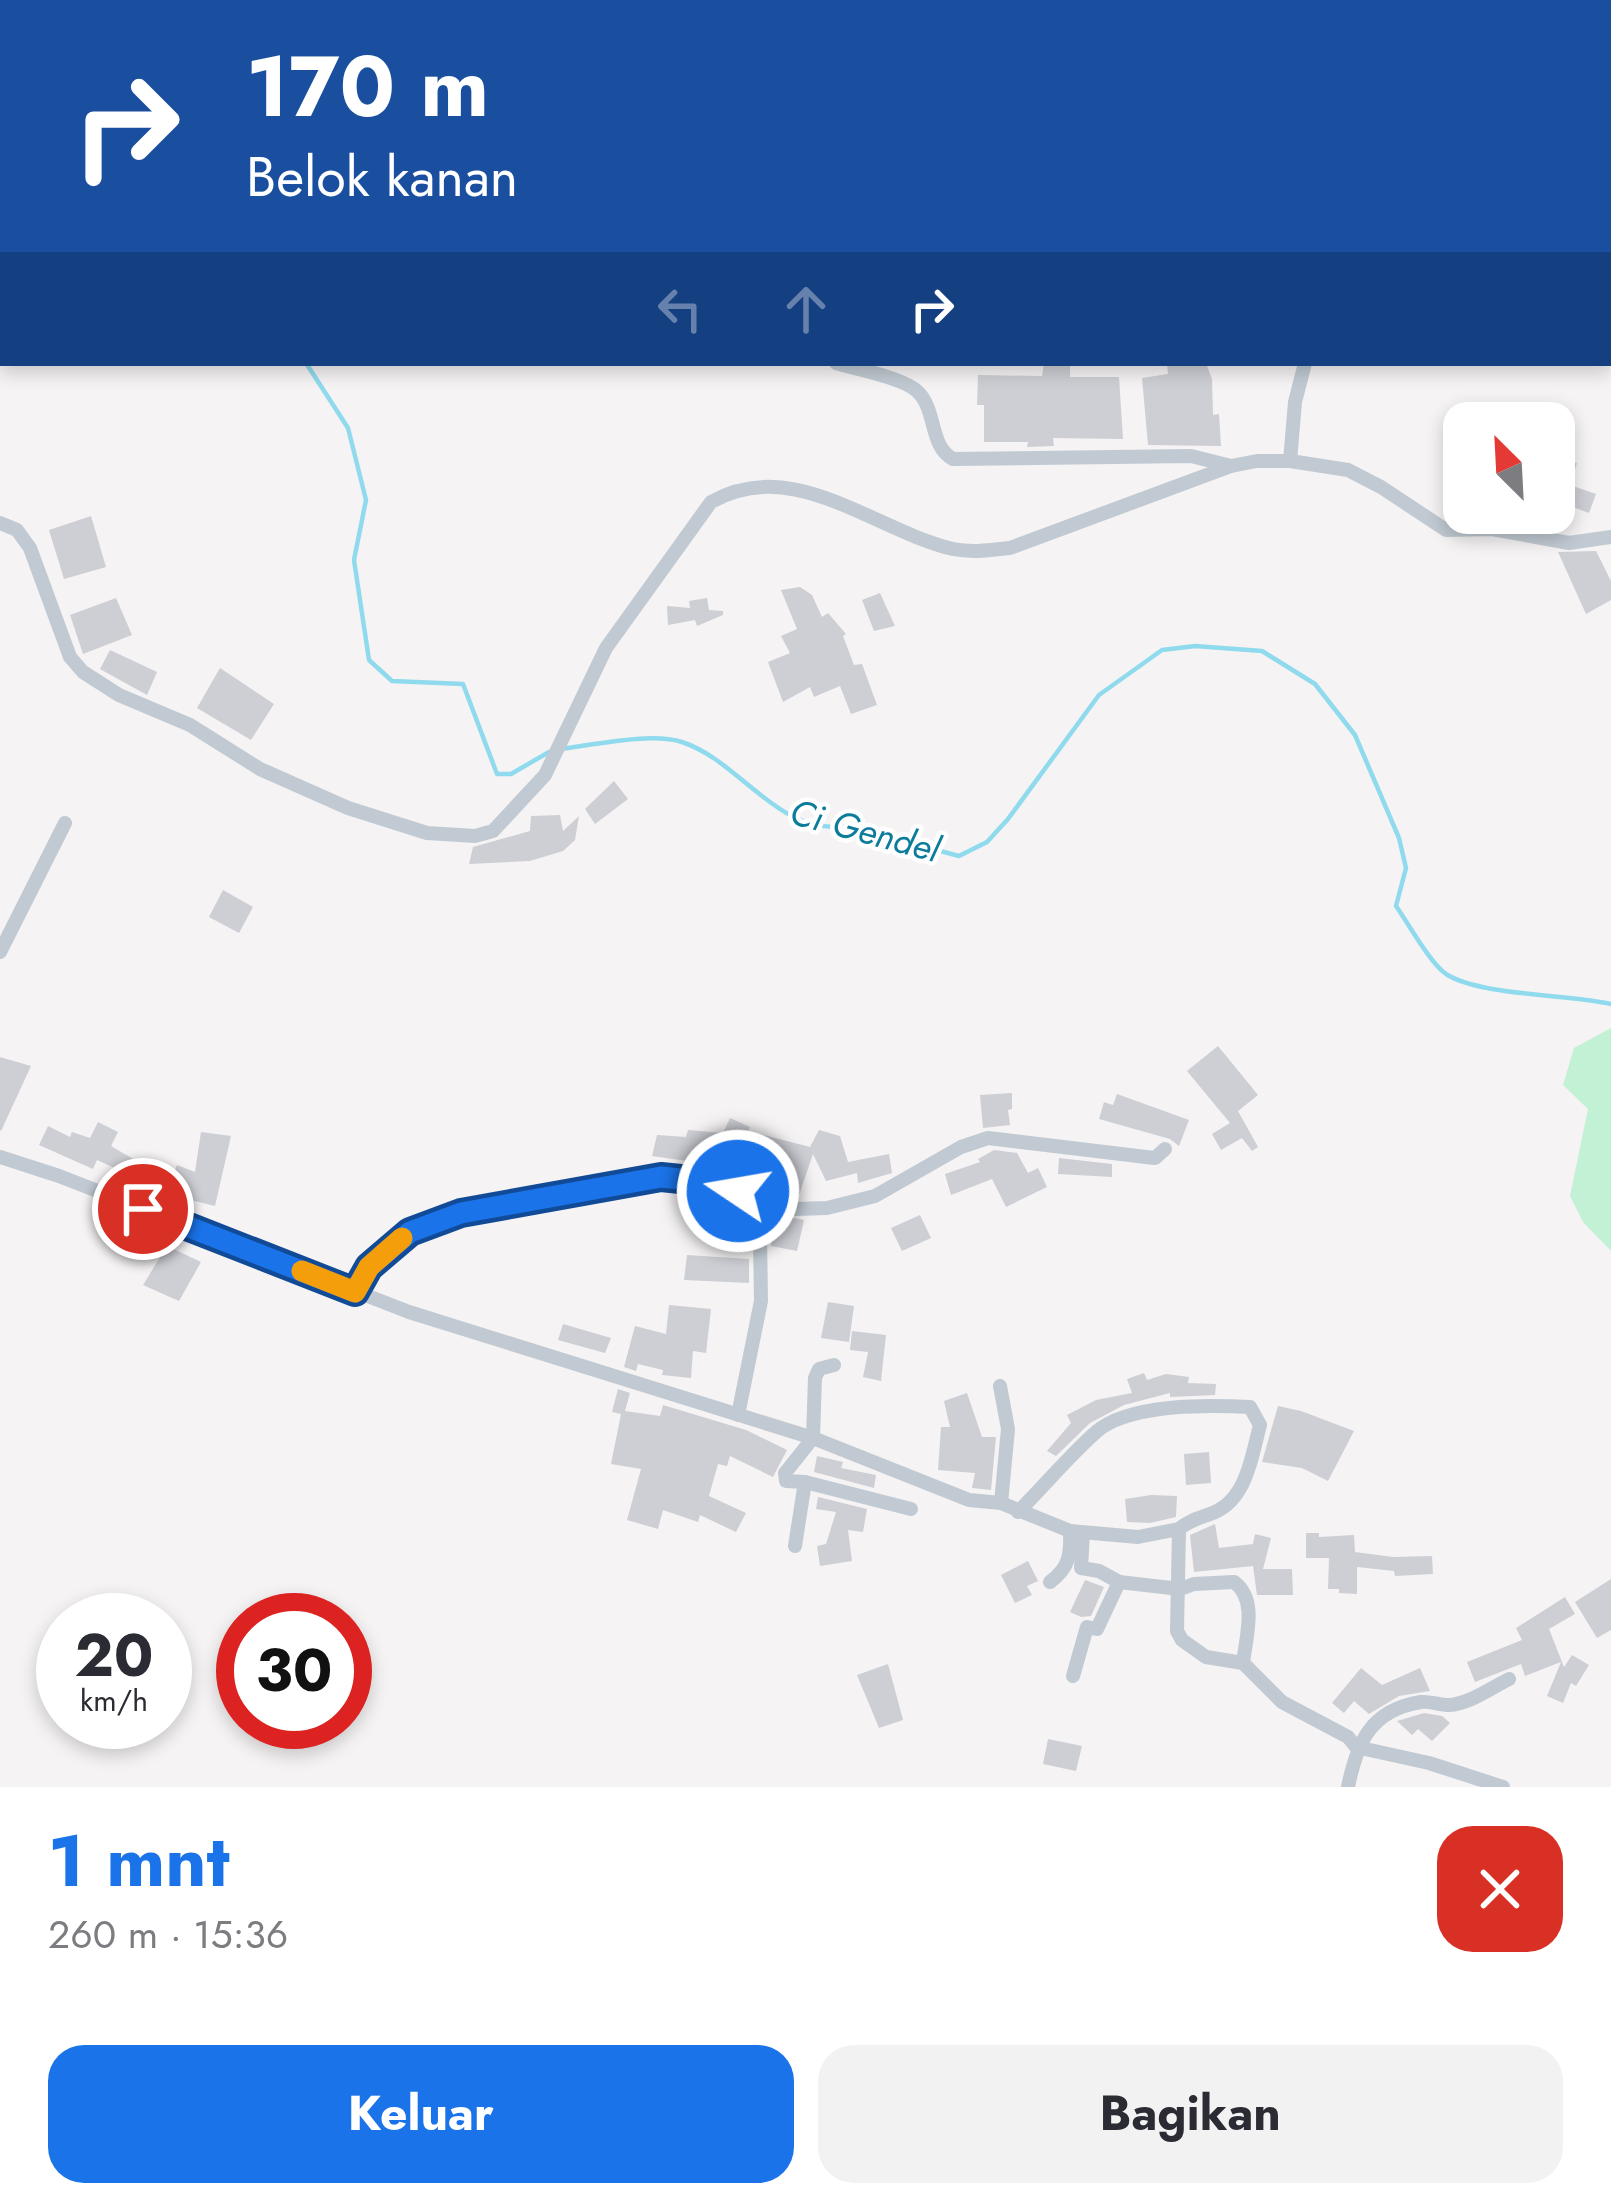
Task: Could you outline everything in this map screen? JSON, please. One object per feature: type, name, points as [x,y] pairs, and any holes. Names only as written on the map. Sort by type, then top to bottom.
[{"type":"street","points":[[845,366],[916,390],[926,404],[940,449],[953,459],[1191,457],[1231,466]]},
{"type":"street","points":[[1290,461],[1295,403],[1304,366]]},
{"type":"street","points":[[0,523],[17,530],[30,548],[70,657],[83,672],[119,695],[190,724],[260,769],[348,808],[427,833],[476,836],[493,831],[545,775],[606,648],[711,502],[730,491],[783,486],[819,494],[894,528],[954,549],[975,551],[1010,548],[1231,466],[1290,461],[1348,470],[1446,530],[1510,531],[1569,543],[1611,537]]},
{"type":"street","points":[[0,952],[65,824]]},
{"type":"street","points":[[355,1292],[369,1267],[410,1232],[461,1213],[661,1177],[710,1182],[796,1209],[875,1196],[961,1147],[988,1138],[1155,1158],[1165,1149]]},
{"type":"street","points":[[0,1157],[355,1292],[813,1438],[969,1500],[1000,1503],[1018,1512],[1076,1532],[1138,1538],[1219,1511],[1236,1497],[1260,1425],[1258,1414],[1250,1407],[1209,1405],[1117,1420],[1096,1432],[1018,1512]]},
{"type":"street","points":[[738,1415],[761,1301],[760,1236],[766,1200]]},
{"type":"street","points":[[834,1365],[819,1369],[815,1378],[813,1438],[785,1473],[786,1481],[911,1509]]},
{"type":"street","points":[[1000,1386],[1008,1429],[1000,1503]]},
{"type":"street","points":[[795,1546],[805,1482]]},
{"type":"street","points":[[1179,1528],[1177,1631],[1182,1640],[1206,1657],[1243,1663],[1282,1702],[1348,1737],[1356,1747],[1429,1763],[1503,1787]]},
{"type":"street","points":[[1076,1532],[1081,1568],[1119,1582],[1180,1589],[1234,1582],[1242,1587],[1249,1620],[1243,1663]]},
{"type":"street","points":[[1050,1582],[1064,1571],[1076,1532]]},
{"type":"street","points":[[1073,1676],[1088,1627],[1096,1629],[1119,1582]]},
{"type":"street","points":[[1348,1787],[1356,1747],[1383,1716],[1424,1701],[1449,1705],[1465,1701],[1509,1679]]},
{"type":"green space","points":[[1611,1028],[1611,1251],[1583,1222],[1570,1196],[1588,1109],[1563,1085],[1574,1048]]},
{"type":"building","points":[[1044,366],[1070,366],[1070,377],[1119,377],[1123,439],[1053,438],[1054,446],[1027,447],[1028,442],[984,442],[984,405],[977,405],[978,375],[1042,376]]},
{"type":"building","points":[[1167,366],[1207,366],[1221,446],[1148,445],[1142,378],[1168,374]]},
{"type":"building","points":[[1575,487],[1596,494],[1589,513],[1575,508]]},
{"type":"building","points":[[91,516],[106,567],[64,579],[49,530]]},
{"type":"building","points":[[1596,551],[1611,581],[1611,600],[1586,614],[1558,552]]},
{"type":"building","points":[[800,587],[812,595],[822,617],[828,613],[846,634],[854,665],[862,664],[877,705],[851,714],[840,686],[814,697],[810,687],[783,702],[768,662],[790,653],[781,636],[797,629],[781,590]]},
{"type":"building","points":[[880,593],[895,626],[874,631],[862,600]]},
{"type":"building","points":[[116,598],[132,635],[83,654],[70,615]]},
{"type":"building","points":[[707,598],[709,610],[723,611],[723,615],[697,626],[695,620],[668,625],[667,606],[690,608],[689,601]]},
{"type":"building","points":[[110,650],[157,672],[147,695],[100,669]]},
{"type":"building","points":[[220,668],[274,704],[251,740],[197,708]]},
{"type":"building","points":[[614,781],[628,799],[595,824],[585,809]]},
{"type":"building","points":[[560,815],[563,831],[579,816],[575,840],[563,851],[530,861],[469,864],[473,847],[530,831],[531,816]]},
{"type":"building","points":[[223,890],[253,907],[239,933],[209,917]]},
{"type":"building","points":[[1218,1046],[1258,1095],[1238,1111],[1258,1147],[1252,1151],[1242,1138],[1221,1150],[1212,1134],[1230,1123],[1187,1071]]},
{"type":"building","points":[[0,1057],[31,1066],[1,1131],[0,1130]]},
{"type":"building","points":[[1012,1093],[1010,1125],[983,1128],[980,1095]]},
{"type":"building","points":[[1117,1094],[1189,1120],[1179,1146],[1170,1139],[1099,1119],[1104,1102],[1113,1105]]},
{"type":"building","points":[[730,1118],[750,1127],[748,1131],[810,1147],[819,1130],[840,1136],[848,1162],[889,1154],[892,1173],[858,1183],[857,1173],[826,1181],[813,1154],[798,1198],[718,1173],[722,1166],[652,1156],[657,1135],[686,1137],[688,1130],[723,1133]]},
{"type":"building","points":[[98,1122],[118,1132],[111,1146],[145,1166],[147,1162],[174,1172],[177,1165],[195,1172],[201,1132],[231,1136],[215,1206],[191,1200],[192,1193],[163,1180],[160,1189],[97,1160],[93,1169],[39,1145],[48,1126],[70,1137],[72,1132],[90,1138]]},
{"type":"building","points":[[994,1150],[1017,1153],[1028,1173],[1038,1168],[1047,1187],[1006,1207],[992,1179],[951,1195],[945,1174],[980,1162]]},
{"type":"building","points":[[1059,1158],[1112,1164],[1112,1177],[1058,1174]]},
{"type":"building","points":[[775,1214],[804,1220],[797,1251],[771,1246]]},
{"type":"building","points":[[920,1215],[931,1238],[902,1251],[891,1228]]},
{"type":"building","points":[[167,1246],[201,1262],[179,1301],[143,1285]]},
{"type":"building","points":[[687,1255],[749,1259],[749,1283],[684,1280]]},
{"type":"building","points":[[828,1302],[854,1306],[849,1342],[821,1338]]},
{"type":"building","points":[[669,1305],[711,1309],[706,1353],[693,1351],[691,1378],[662,1375],[663,1370],[638,1364],[636,1371],[624,1367],[635,1326],[666,1334]]},
{"type":"building","points":[[563,1324],[611,1338],[605,1353],[558,1340]]},
{"type":"building","points":[[852,1331],[886,1335],[881,1381],[863,1377],[868,1352],[850,1350]]},
{"type":"building","points":[[1144,1373],[1147,1380],[1166,1374],[1189,1377],[1188,1383],[1216,1384],[1215,1395],[1170,1397],[1170,1393],[1124,1405],[1090,1423],[1056,1456],[1047,1451],[1071,1423],[1067,1415],[1096,1400],[1132,1393],[1127,1379]]},
{"type":"building","points":[[618,1389],[630,1393],[625,1411],[660,1416],[663,1405],[746,1430],[787,1450],[773,1477],[730,1456],[727,1466],[718,1464],[709,1496],[746,1513],[736,1532],[700,1515],[698,1522],[663,1510],[658,1529],[627,1520],[641,1469],[611,1464],[621,1414],[612,1412]]},
{"type":"building","points":[[967,1393],[982,1437],[996,1437],[991,1490],[972,1488],[975,1473],[938,1470],[941,1427],[950,1427],[944,1401]]},
{"type":"building","points":[[1278,1406],[1354,1431],[1328,1481],[1302,1468],[1262,1462]]},
{"type":"building","points":[[1209,1452],[1211,1483],[1186,1485],[1184,1454]]},
{"type":"building","points":[[817,1456],[843,1462],[841,1468],[876,1475],[874,1488],[814,1472]]},
{"type":"building","points":[[1177,1496],[1176,1517],[1127,1522],[1125,1499]]},
{"type":"building","points":[[818,1497],[867,1509],[863,1532],[848,1530],[852,1561],[820,1566],[817,1546],[826,1544],[836,1512],[816,1509]]},
{"type":"building","points":[[1215,1524],[1219,1548],[1253,1544],[1255,1534],[1271,1538],[1263,1569],[1292,1569],[1293,1595],[1257,1595],[1253,1566],[1194,1572],[1190,1535]]},
{"type":"building","points":[[1306,1533],[1354,1535],[1355,1552],[1432,1556],[1433,1574],[1395,1576],[1394,1571],[1357,1567],[1357,1594],[1339,1593],[1339,1589],[1328,1589],[1329,1558],[1306,1558]]},
{"type":"building","points":[[1028,1561],[1038,1581],[1027,1586],[1032,1595],[1015,1603],[1001,1575]]},
{"type":"building","points":[[1611,1579],[1611,1630],[1597,1638],[1575,1602]]},
{"type":"building","points":[[1085,1580],[1104,1587],[1091,1616],[1081,1617],[1070,1612]]},
{"type":"building","points":[[1565,1597],[1575,1614],[1549,1629],[1564,1667],[1572,1655],[1589,1665],[1576,1686],[1571,1683],[1563,1703],[1547,1696],[1561,1662],[1525,1676],[1521,1664],[1475,1682],[1467,1662],[1522,1640],[1516,1628]]},
{"type":"building","points":[[888,1664],[903,1720],[879,1728],[857,1675]]},
{"type":"building","points":[[1361,1668],[1382,1685],[1420,1668],[1430,1691],[1399,1696],[1369,1714],[1354,1701],[1344,1713],[1332,1703]]},
{"type":"building","points":[[1424,1713],[1442,1716],[1450,1723],[1432,1741],[1418,1729],[1412,1735],[1397,1721]]},
{"type":"building","points":[[1048,1739],[1082,1746],[1076,1771],[1043,1764]]},
{"type":"waterway","name":"Ci Gendel","points":[[308,366],[348,428],[366,500],[354,560],[369,660],[392,681],[463,684],[497,774],[511,774],[549,752]]},
{"type":"waterway","name":"Ci Gendel","points":[[560,749],[639,739],[682,742],[800,820],[847,826],[959,856],[987,842],[1008,819],[1099,695],[1162,650],[1195,646],[1262,651],[1315,684],[1355,735],[1399,838],[1406,868],[1396,906],[1440,969],[1480,987],[1611,1004]]},
{"type":"slow traffic","points":[[302,1271],[355,1292],[369,1267],[402,1238]]},
{"type":"route","points":[[143,1209],[355,1292],[369,1267],[410,1232],[461,1213],[661,1177],[710,1182],[738,1191]]}]
